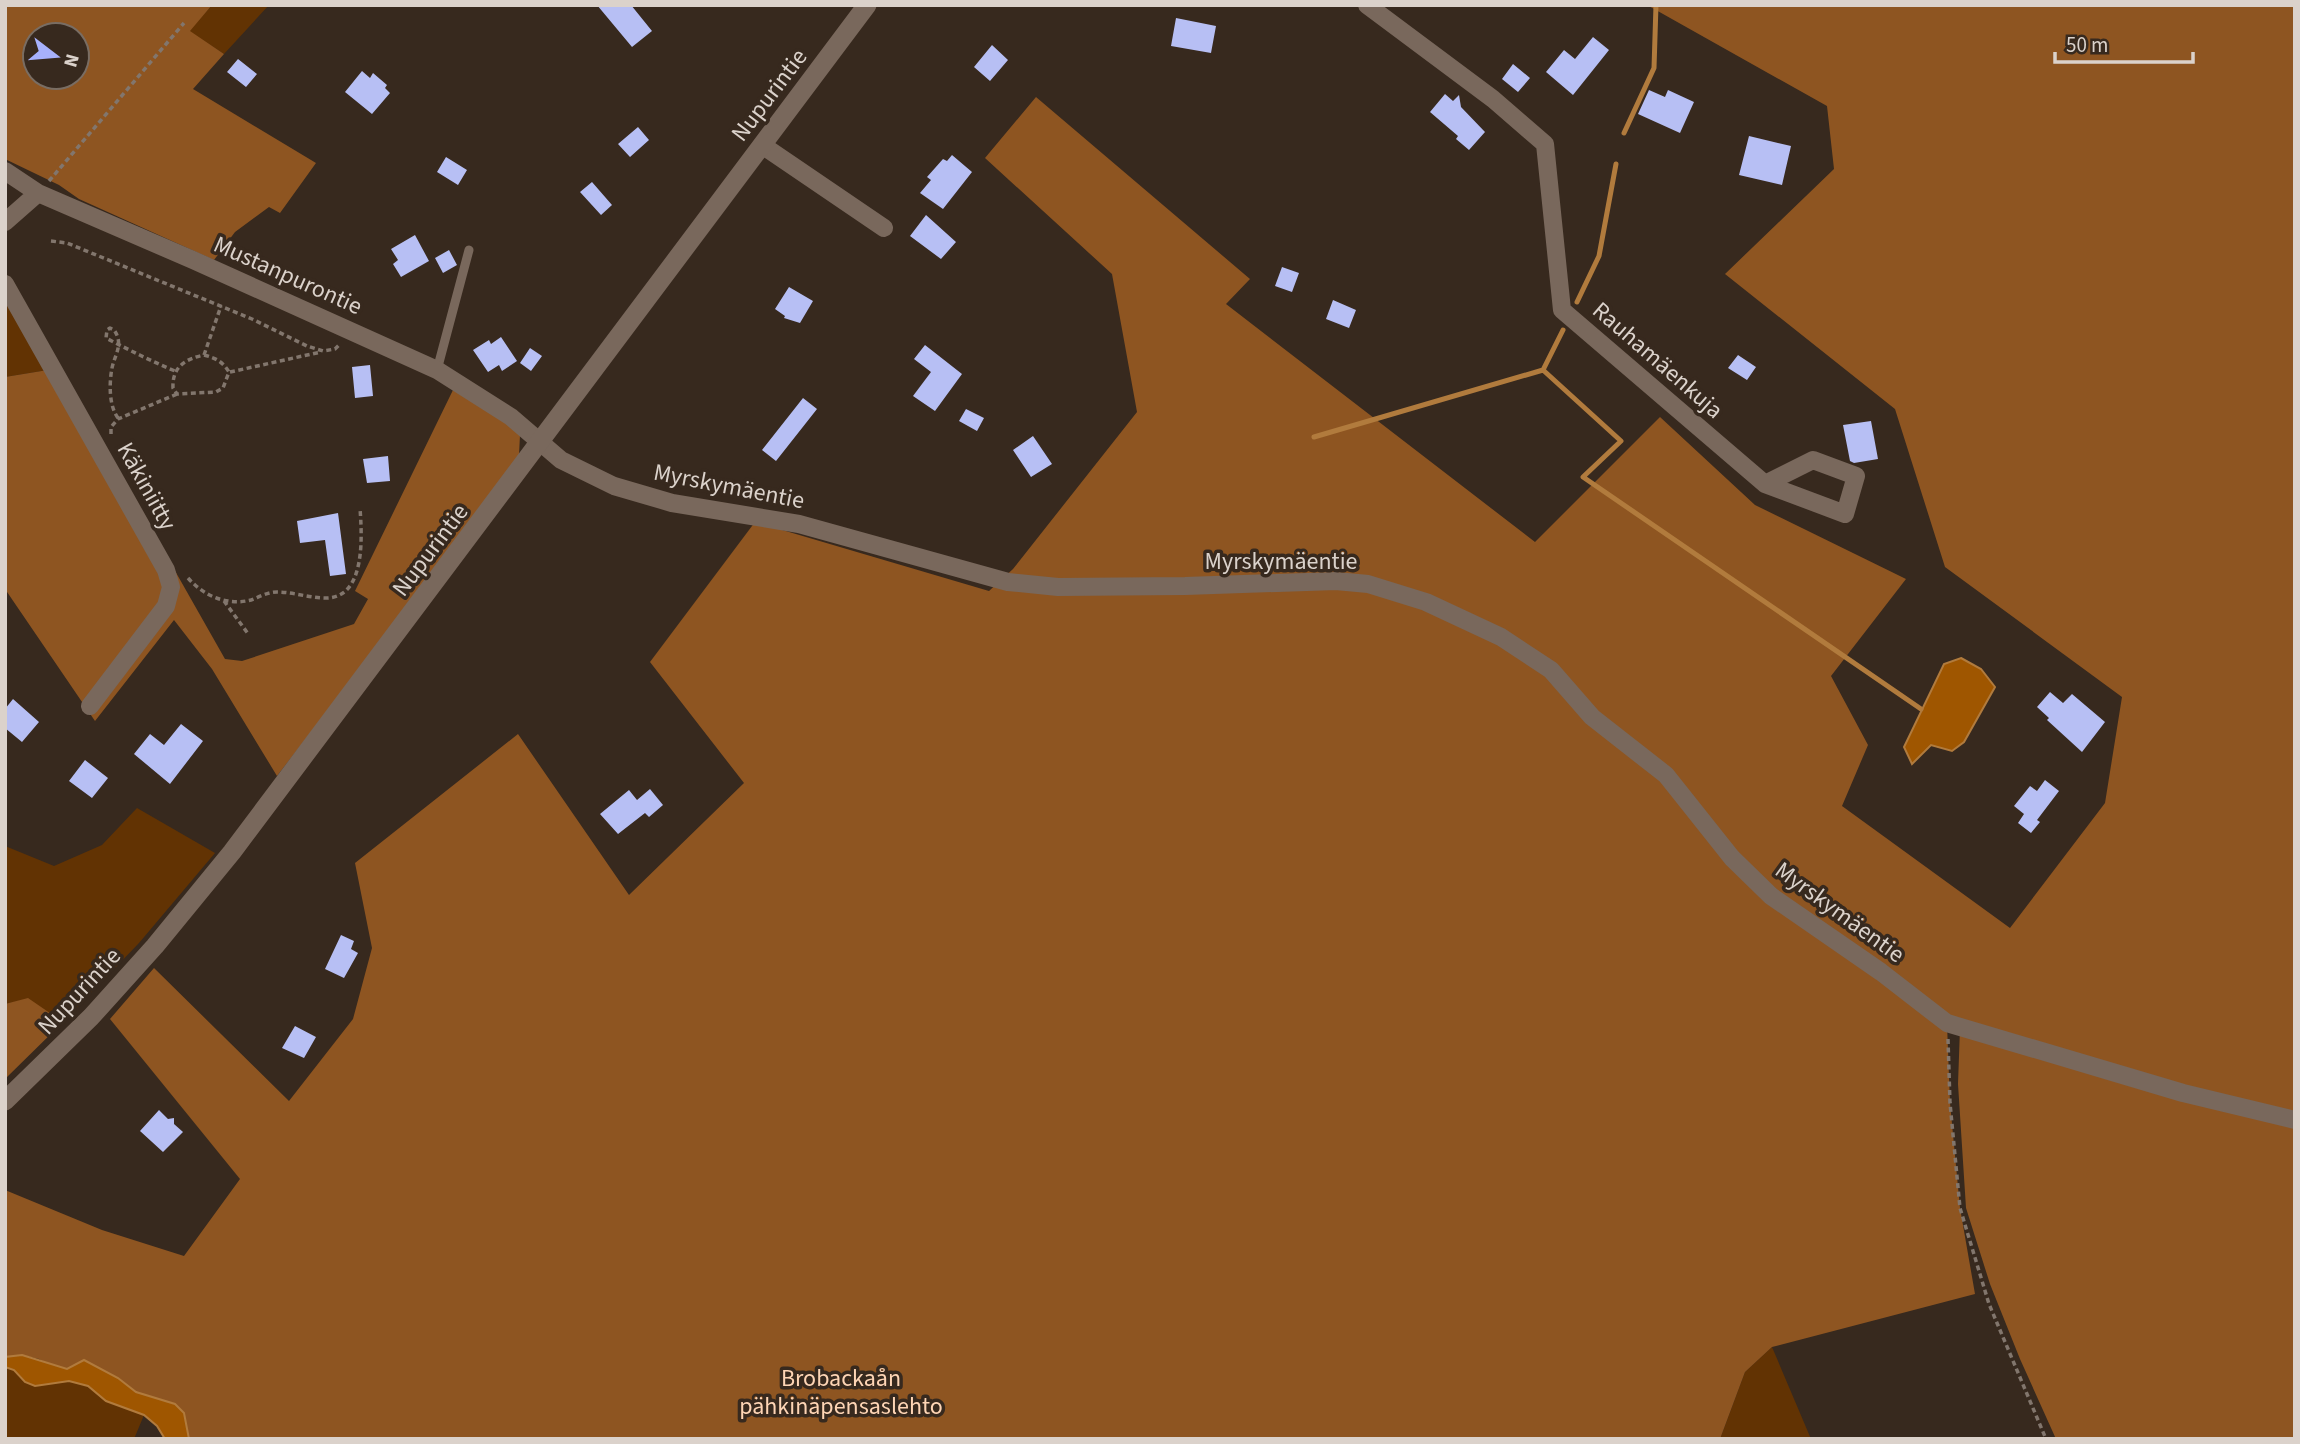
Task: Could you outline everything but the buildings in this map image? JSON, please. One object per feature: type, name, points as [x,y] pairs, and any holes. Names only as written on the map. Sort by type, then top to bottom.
[{"type":"main road","name":"Nupurintie","points":[[5,1101],[86,1023],[155,946],[232,852],[867,5]]},
{"type":"street","name":"Rauhamäenkuja","points":[[1367,5],[1493,100],[1545,144],[1562,310],[1765,484],[1845,514],[1856,476],[1813,460],[1765,484]]},
{"type":"street","points":[[762,145],[884,228]]},
{"type":"street","name":"Mustanpurontie","points":[[5,171],[38,193],[437,370],[511,417],[540,443]]},
{"type":"street","points":[[5,222],[38,193]]},
{"type":"street","name":"Käkiniitty","points":[[5,284],[166,570],[171,587],[166,606],[90,706]]},
{"type":"street","name":"Myrskymäentie","points":[[540,443],[561,460],[614,486],[672,503],[799,524],[1008,582],[1058,587],[1336,581],[1368,584],[1426,602],[1501,638],[1551,670],[1592,717],[1666,775],[1732,858],[1771,896],[1881,972],[1947,1023],[2183,1093],[2295,1120]]},
{"type":"lane","points":[[437,370],[469,250]]},
{"type":"path","points":[[38,193],[184,23]]},
{"type":"path","points":[[51,241],[67,243],[323,351]]},
{"type":"path","points":[[204,355],[221,306]]},
{"type":"path","points":[[229,373],[335,349],[341,343],[347,328]]},
{"type":"path","points":[[118,419],[112,410],[111,386],[112,368],[120,345],[114,330],[107,330],[106,338],[120,345],[134,354],[175,371]]},
{"type":"path","points":[[110,441],[111,427],[118,419],[177,394],[216,392],[223,388],[229,373],[224,363],[204,355],[182,363],[172,379],[177,394]]},
{"type":"path","points":[[184,573],[193,583],[224,601],[237,603],[276,592],[325,598],[339,597],[353,584],[359,560],[359,508]]},
{"type":"path","points":[[224,601],[249,635]]},
{"type":"path","points":[[1947,1023],[1950,1103],[1960,1208],[1989,1304],[2046,1439]]},
{"type":"shaded area","points":[[212,5],[269,5],[224,54],[189,31]]},
{"type":"shaded area","points":[[5,273],[60,368],[5,377]]},
{"type":"shaded area","points":[[1961,658],[1981,669],[1995,687],[1964,742],[1952,751],[1931,745],[1912,764],[1904,747],[1944,664]]},
{"type":"shaded area","points":[[137,808],[215,853],[139,943],[63,1022],[28,999],[5,1004],[5,846],[54,866],[102,845]]},
{"type":"shaded area","points":[[1772,1347],[1811,1439],[1720,1439],[1745,1372]]},
{"type":"shaded area","points":[[22,1355],[67,1369],[84,1360],[118,1378],[136,1392],[175,1404],[184,1413],[189,1439],[165,1439],[157,1426],[144,1415],[106,1401],[88,1386],[69,1381],[35,1386],[25,1382],[14,1370],[5,1367],[5,1357]]},
{"type":"shaded area","points":[[5,1367],[14,1370],[25,1382],[35,1386],[69,1381],[88,1386],[106,1401],[144,1415],[134,1439],[5,1439]]},
{"type":"green space","points":[[5,5],[212,5],[190,31],[224,54],[193,89],[316,163],[280,213],[269,207],[235,232],[214,260],[79,199],[59,185],[5,159]]},
{"type":"green space","name":"Brobackaån pähkinäpensaslehto","points":[[1647,5],[2295,5],[2295,1439],[2056,1439],[1990,1284],[1966,1208],[1958,1084],[1960,1028],[1947,1024],[1950,1103],[1960,1208],[1975,1294],[1772,1347],[1745,1372],[1720,1439],[189,1439],[184,1413],[175,1404],[136,1392],[118,1378],[52,1366],[22,1355],[5,1357],[5,1190],[102,1230],[184,1256],[240,1179],[110,1019],[154,968],[289,1101],[353,1019],[372,948],[355,863],[518,734],[629,895],[744,783],[650,662],[755,522],[989,591],[1013,569],[1137,412],[1112,274],[985,158],[1036,97],[1250,279],[1226,304],[1535,542],[1660,417],[1755,505],[1906,579],[1831,676],[1868,745],[1842,806],[2010,928],[2105,803],[2122,697],[1945,567],[1895,409],[1725,274],[1834,169],[1827,106]]},
{"type":"green space","points":[[60,368],[225,659],[242,661],[354,624],[368,599],[355,591],[453,390],[512,426],[520,435],[519,455],[277,776],[212,669],[174,620],[95,721],[5,589],[5,377]]},
{"type":"green space","points":[[28,998],[63,1022],[5,1079],[5,1004]]},
{"type":"waterway","points":[[1624,133],[1654,68],[1656,5]]},
{"type":"waterway","points":[[1577,302],[1599,256],[1616,164]]},
{"type":"waterway","points":[[1563,330],[1543,370],[1621,441],[1583,477],[1921,709]]},
{"type":"waterway","points":[[1314,437],[1543,370]]}]
